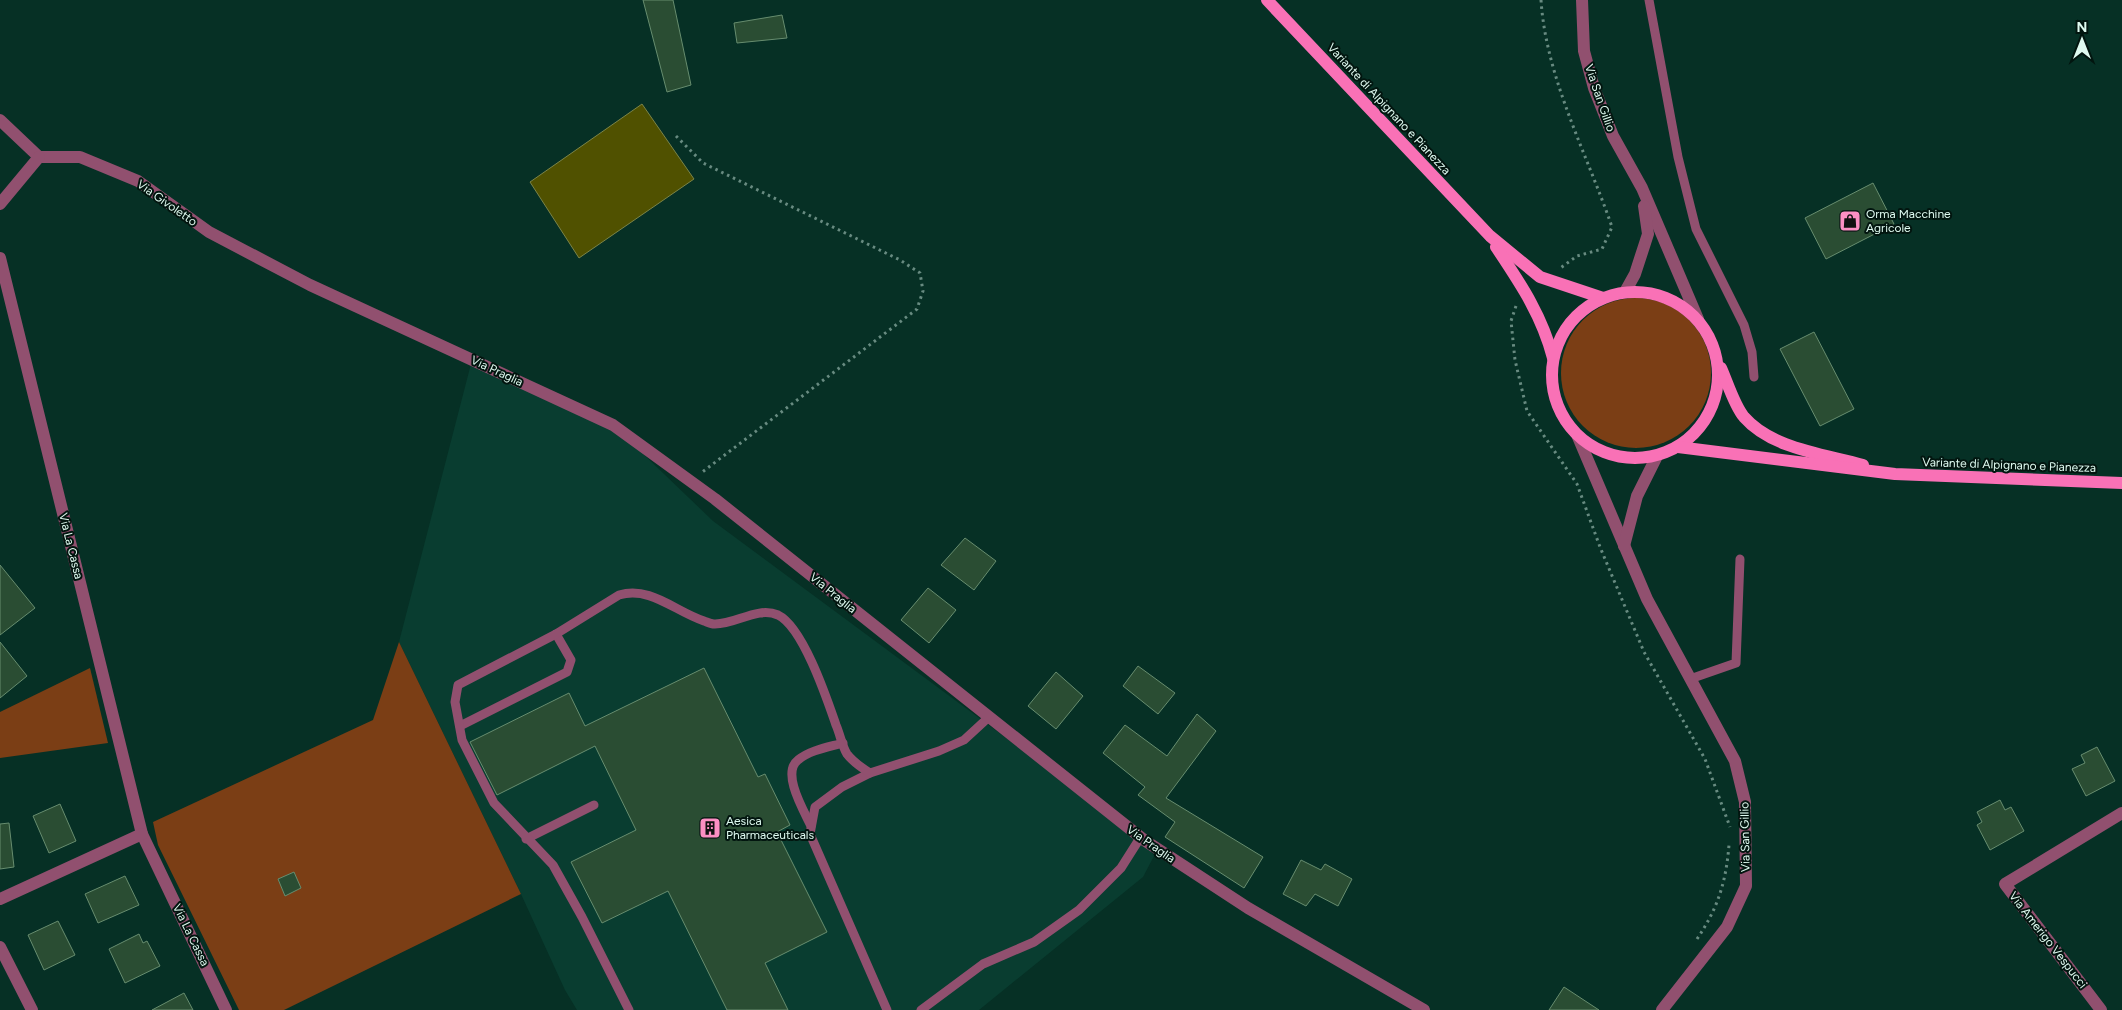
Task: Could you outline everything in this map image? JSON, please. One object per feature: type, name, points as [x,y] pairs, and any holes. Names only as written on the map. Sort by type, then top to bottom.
[{"type":"main road","name":"Variante di Alpignano e Pianezza","points":[[1267,0],[1490,236],[1540,277],[1604,298]]},
{"type":"main road","name":"Variante di Alpignano e Pianezza","points":[[1490,236],[1530,299],[1546,332],[1553,358]]},
{"type":"main road","name":"Variante di Alpignano e Pianezza","points":[[1718,359],[1719,384],[1712,409],[1698,431],[1678,447],[1657,456],[1629,459],[1602,452],[1578,437],[1560,414],[1554,399],[1551,383],[1553,358],[1564,331],[1579,313],[1604,298],[1625,292],[1652,293],[1677,302],[1698,319],[1710,338],[1743,415],[1759,431],[1796,447],[1895,474]]},
{"type":"main road","name":"Variante di Alpignano e Pianezza","points":[[1678,447],[1895,474],[2122,483]]},
{"type":"street","name":"Via San Gillio","points":[[1582,0],[1584,51],[1594,88],[1613,136],[1642,188],[1698,319]]},
{"type":"street","points":[[0,120],[39,157],[0,204]]},
{"type":"street","name":"Via Givoletto","points":[[39,157],[80,157],[138,181],[209,232]]},
{"type":"street","name":"Via San Gillio","points":[[1625,292],[1635,274],[1648,234],[1642,188]]},
{"type":"street","name":"Via Praglia","points":[[209,232],[310,285],[613,424],[691,481],[1140,838],[1248,908],[1424,1010]]},
{"type":"street","name":"Via La Cassa","points":[[0,258],[142,834],[226,1010]]},
{"type":"street","name":"Via San Gillio","points":[[1578,437],[1647,599],[1735,761],[1745,802],[1746,886],[1727,926],[1662,1010]]},
{"type":"street","points":[[1624,546],[1637,496],[1657,456]]},
{"type":"street","name":"Via Amerigo Vespucci","points":[[2101,1010],[2005,884],[2122,813]]},
{"type":"street","points":[[0,899],[142,834]]},
{"type":"street","points":[[0,947],[32,1010]]},
{"type":"lane","points":[[1649,0],[1678,157],[1696,229],[1744,325],[1752,352],[1754,377]]},
{"type":"lane","points":[[1690,679],[1736,663],[1740,559]]},
{"type":"lane","points":[[629,1010],[553,865],[526,839],[494,803],[462,740],[454,702],[458,685],[556,634],[619,595],[631,591],[645,593],[695,618],[714,624],[756,613],[777,615],[790,625],[804,648],[828,700],[847,753],[870,773]]},
{"type":"lane","points":[[460,726],[567,672],[571,660],[556,634]]},
{"type":"lane","points":[[887,1010],[810,834],[815,807],[842,787],[870,773],[939,751],[964,740],[989,717]]},
{"type":"lane","points":[[812,826],[795,792],[791,773],[796,761],[809,754],[843,743]]},
{"type":"lane","points":[[526,839],[594,805]]},
{"type":"lane","points":[[921,1010],[983,964],[1034,942],[1079,910],[1121,868],[1140,838]]},
{"type":"path","points":[[1541,0],[1542,19],[1548,45],[1566,108],[1612,227],[1602,249],[1577,256],[1554,272]]},
{"type":"path","points":[[676,136],[703,162],[900,260],[920,273],[923,291],[917,309],[691,481]]},
{"type":"path","points":[[1518,299],[1512,322],[1515,360],[1528,411],[1577,484],[1600,547],[1644,652],[1705,758],[1731,829]]},
{"type":"path","points":[[1696,940],[1712,916],[1727,871],[1730,838]]},
{"type":"shaded area","points":[[642,104],[694,179],[579,258],[530,182]]},
{"type":"shaded area","points":[[1636,298],[1665,304],[1689,320],[1705,344],[1711,373],[1705,402],[1689,426],[1665,442],[1636,448],[1607,442],[1583,426],[1567,402],[1561,373],[1567,344],[1583,320],[1607,304]]},
{"type":"shaded area","points":[[472,360],[613,425],[713,521],[1144,840],[1154,856],[1143,877],[979,1010],[577,1010],[565,990],[521,894],[399,642]]},
{"type":"shaded area","points":[[399,642],[521,894],[284,1010],[239,1010],[158,845],[153,822],[373,720]]},
{"type":"shaded area","points":[[90,668],[108,743],[0,758],[0,712]]},
{"type":"building","points":[[643,0],[673,0],[691,85],[667,92]]},
{"type":"building","points":[[782,15],[787,38],[737,43],[734,23]]},
{"type":"building","name":"Orma Macchine Agricole","points":[[1873,183],[1894,224],[1826,259],[1805,218]]},
{"type":"building","points":[[1814,332],[1854,409],[1820,426],[1780,349]]},
{"type":"building","points":[[965,538],[996,561],[974,590],[941,565]]},
{"type":"building","points":[[0,565],[35,608],[0,635]]},
{"type":"building","points":[[928,588],[956,610],[929,643],[901,620]]},
{"type":"building","points":[[0,642],[27,676],[0,698]]},
{"type":"building","points":[[1138,666],[1175,693],[1158,714],[1123,686]]},
{"type":"building","name":"Aesica Pharmaceuticals","points":[[704,668],[758,777],[765,774],[790,825],[777,832],[827,932],[765,963],[788,1010],[727,1010],[668,891],[602,923],[571,862],[636,830],[595,746],[497,795],[470,742],[569,693],[585,726]]},
{"type":"building","points":[[1056,672],[1083,696],[1056,729],[1028,706]]},
{"type":"building","points":[[1197,714],[1216,731],[1166,798],[1263,857],[1244,888],[1165,837],[1175,822],[1138,795],[1145,787],[1103,753],[1125,725],[1167,756]]},
{"type":"building","points":[[2097,747],[2115,781],[2086,796],[2072,769],[2085,763],[2081,755]]},
{"type":"building","points":[[2000,800],[2005,810],[2011,807],[2024,831],[1990,850],[1977,825],[1982,822],[1977,812]]},
{"type":"building","points":[[60,804],[76,841],[49,853],[33,816]]},
{"type":"building","points":[[9,823],[14,867],[0,869],[0,824]]},
{"type":"building","points":[[1301,860],[1321,870],[1325,864],[1352,879],[1338,906],[1315,894],[1306,906],[1283,894]]},
{"type":"building","points":[[294,872],[301,888],[285,896],[278,879]]},
{"type":"building","points":[[125,876],[139,905],[98,923],[85,894]]},
{"type":"building","points":[[58,921],[75,955],[44,970],[28,935]]},
{"type":"building","points":[[139,934],[143,943],[147,941],[160,966],[125,983],[109,949]]},
{"type":"building","points":[[1564,987],[1599,1010],[1549,1010]]},
{"type":"building","points":[[184,993],[193,1010],[152,1010]]},
{"type":"place","name":"Orma Macchine Agricole","points":[[1850,221]]},
{"type":"place","name":"Aesica Pharmaceuticals","points":[[710,828]]}]
